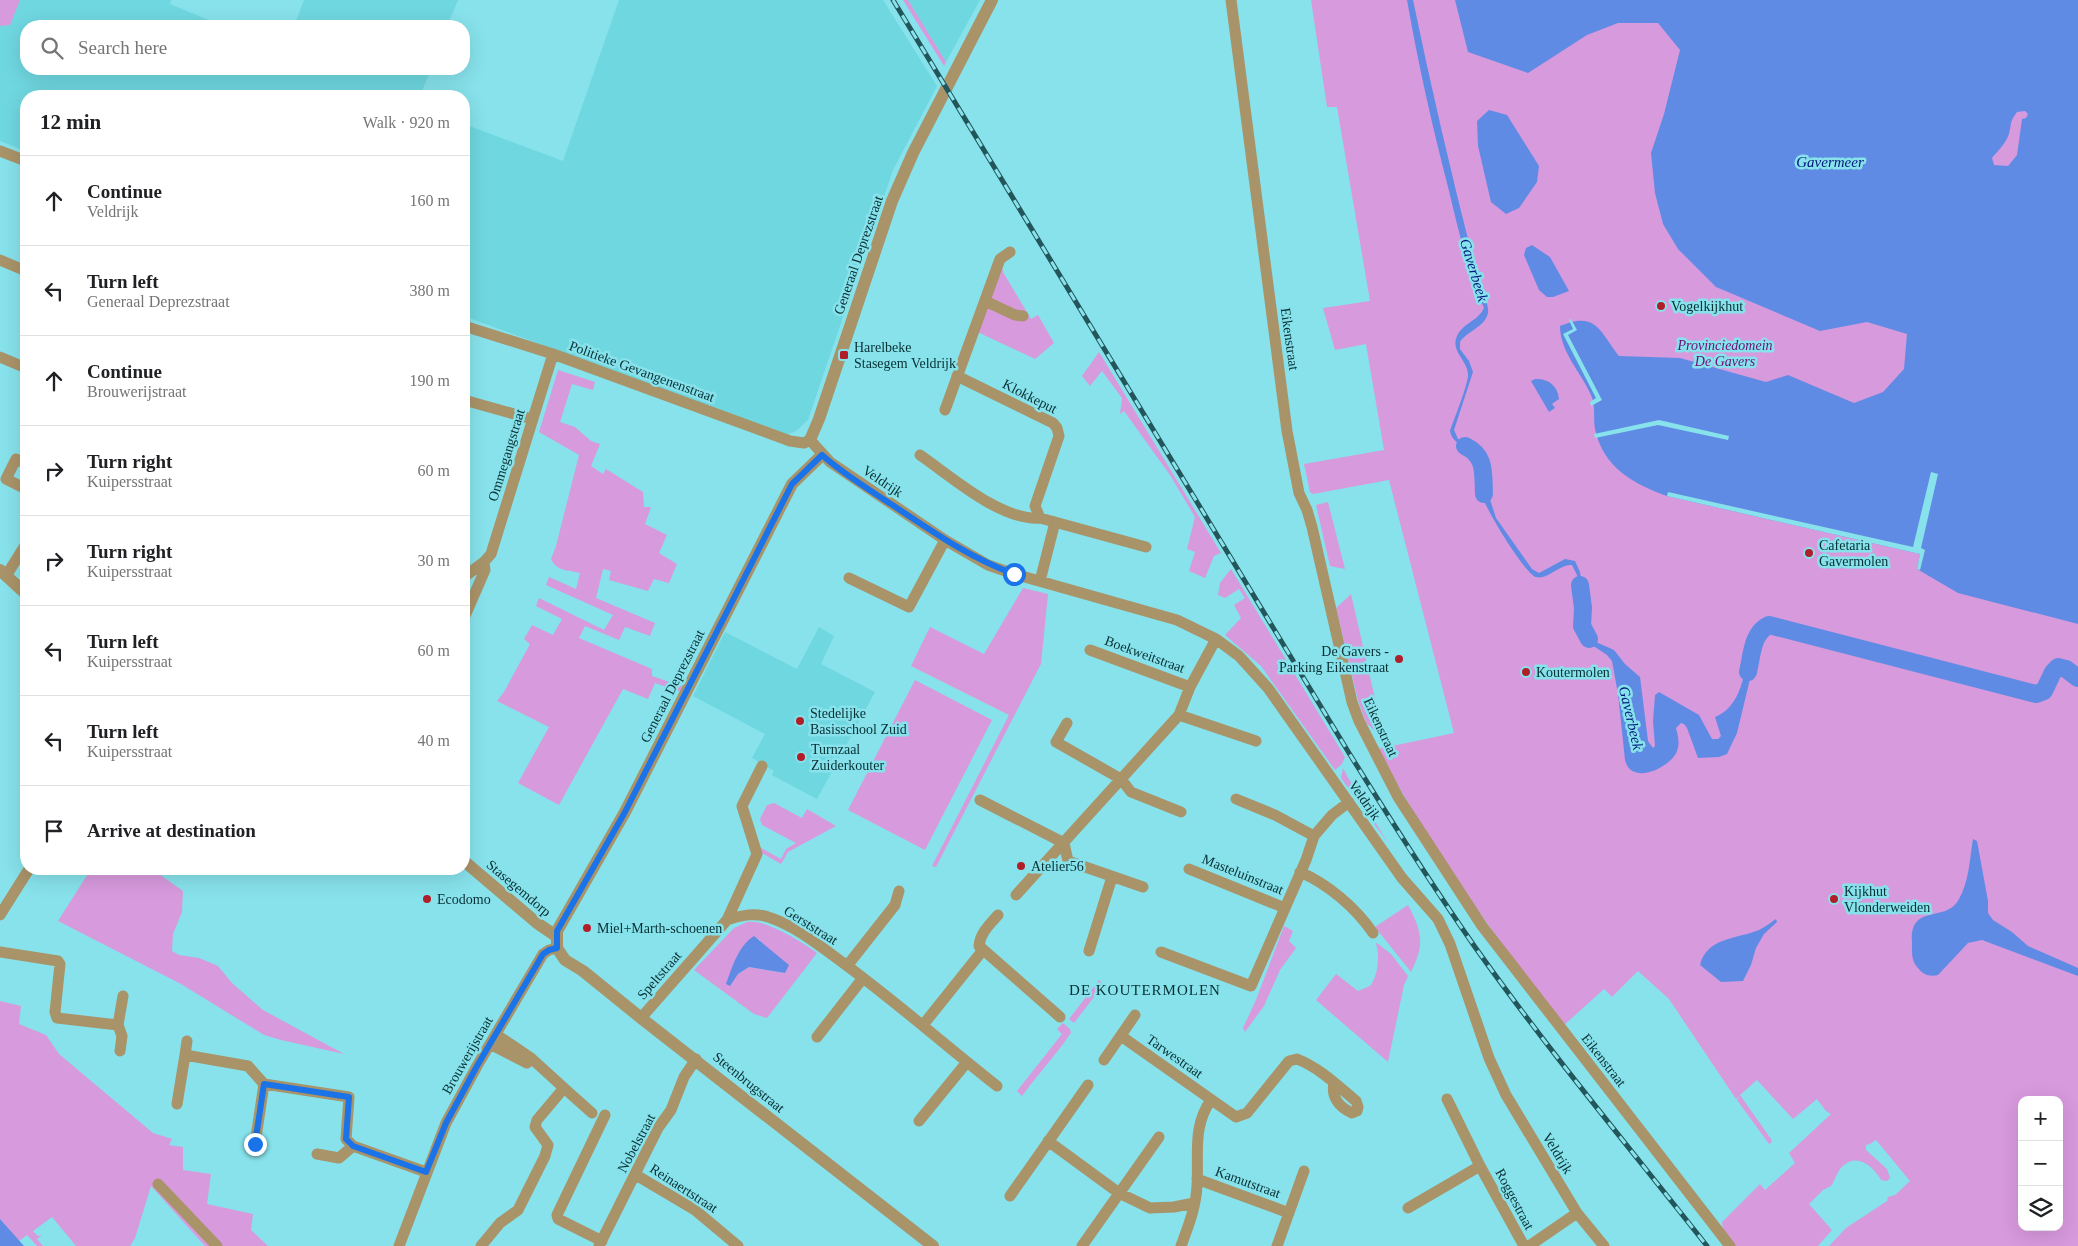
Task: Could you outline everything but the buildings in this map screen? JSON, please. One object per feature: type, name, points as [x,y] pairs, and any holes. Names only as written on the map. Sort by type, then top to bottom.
[{"type":"street","name":"Generaal Deprezstraat","points":[[810,440],[817,425],[892,201],[913,153],[949,86],[965,49],[992,0]]},
{"type":"street","name":"Eikenstraat","points":[[1231,0],[1292,458],[1299,493],[1312,527],[1352,702],[1359,721],[1398,797],[1482,926],[1730,1246]]},
{"type":"street","points":[[0,151],[20,159]]},
{"type":"street","points":[[945,410],[1000,259],[1010,252]]},
{"type":"street","points":[[0,260],[20,268]]},
{"type":"street","points":[[985,301],[1015,315],[1022,316]]},
{"type":"street","name":"Politieke Gevangenenstraat","points":[[470,328],[552,354],[790,441],[800,443],[810,440]]},
{"type":"street","name":"Ommegangstraat","points":[[470,572],[491,554],[552,354]]},
{"type":"street","points":[[0,357],[20,365]]},
{"type":"street","name":"Klokkeput","points":[[957,376],[1053,423],[1057,428],[1059,436],[1035,506],[1040,518]]},
{"type":"street","points":[[470,402],[532,419]]},
{"type":"street","name":"Veldrijk","points":[[810,440],[822,455],[881,498],[945,540],[988,565],[1161,614],[1196,628],[1216,639],[1239,656],[1268,688],[1402,878],[1438,919],[1443,928],[1489,1058],[1506,1095],[1577,1213],[1604,1246]]},
{"type":"street","name":"Generaal Deprezstraat","points":[[556,942],[570,907],[625,812],[792,484],[822,455]]},
{"type":"street","points":[[920,455],[997,508],[1028,519],[1040,518],[1146,547]]},
{"type":"street","points":[[20,461],[16,459],[6,479],[20,486]]},
{"type":"street","points":[[1040,581],[1055,522]]},
{"type":"street","points":[[849,578],[909,607],[945,540]]},
{"type":"street","points":[[20,552],[3,573],[20,589]]},
{"type":"street","name":"Ommegangstraat","points":[[470,604],[485,570],[484,562]]},
{"type":"street","name":"Boekweitstraat","points":[[1016,896],[1178,715],[1190,687],[1216,639]]},
{"type":"street","name":"Boekweitstraat","points":[[1090,650],[1190,687]]},
{"type":"street","points":[[1178,715],[1256,742]]},
{"type":"street","points":[[1067,723],[1056,742],[1120,779],[1131,792],[1181,812]]},
{"type":"street","name":"Speltstraat","points":[[641,1018],[727,920],[758,854],[742,806],[762,766]]},
{"type":"street","points":[[1236,799],[1275,815],[1314,836]]},
{"type":"street","points":[[980,800],[1064,843],[1068,861],[1143,887]]},
{"type":"street","name":"Masteluinstraat","points":[[1161,952],[1251,986],[1314,836],[1332,815],[1349,802]]},
{"type":"street","name":"Stasegemdorp","points":[[470,866],[537,923],[556,942]]},
{"type":"street","name":"Masteluinstraat","points":[[1189,869],[1285,908]]},
{"type":"street","name":"Masteluinstraat","points":[[1300,872],[1312,877],[1351,906],[1373,933]]},
{"type":"street","points":[[1,911],[26,875]]},
{"type":"street","points":[[1089,951],[1112,877]]},
{"type":"street","points":[[847,966],[895,905],[899,891]]},
{"type":"street","name":"Gerststraat","points":[[727,920],[755,914],[772,918],[810,939],[923,1025],[997,1086]]},
{"type":"street","points":[[998,915],[980,939],[980,946],[1060,1017]]},
{"type":"street","name":"Steenbrugstraat","points":[[556,942],[565,960],[583,971],[933,1246]]},
{"type":"street","name":"Brouwerijstraat","points":[[398,1246],[446,1123],[543,954],[556,942]]},
{"type":"street","points":[[923,1025],[983,950]]},
{"type":"street","points":[[0,952],[58,961],[60,964],[55,1012],[57,1018],[118,1025]]},
{"type":"street","points":[[818,1037],[863,978]]},
{"type":"street","points":[[120,1051],[122,1036],[118,1025],[123,996]]},
{"type":"street","points":[[1104,1060],[1135,1016]]},
{"type":"street","name":"Tarwestraat","points":[[1121,1036],[1236,1117],[1247,1113],[1289,1062],[1297,1059],[1308,1063],[1334,1082]]},
{"type":"street","points":[[494,1040],[551,1076],[592,1113]]},
{"type":"street","points":[[177,1104],[187,1041]]},
{"type":"street","points":[[185,1055],[248,1066],[264,1084],[349,1097],[346,1139],[353,1146],[426,1172]]},
{"type":"street","name":"Nobelstraat","points":[[605,1115],[557,1215],[558,1220],[601,1243],[658,1128],[671,1110],[684,1077],[696,1059]]},
{"type":"street","points":[[919,1121],[967,1062]]},
{"type":"street","points":[[255,1144],[264,1084]]},
{"type":"street","points":[[1010,1196],[1088,1084]]},
{"type":"street","points":[[481,1246],[500,1224],[518,1210],[545,1156],[548,1145],[534,1126],[536,1120],[564,1088]]},
{"type":"street","name":"Roggestraat","points":[[1447,1099],[1480,1166],[1524,1246]]},
{"type":"street","points":[[1181,1246],[1194,1203],[1197,1179],[1197,1137],[1203,1112],[1211,1100]]},
{"type":"street","points":[[1082,1246],[1159,1137]]},
{"type":"street","points":[[1048,1141],[1119,1193],[1150,1208],[1174,1207],[1194,1203]]},
{"type":"street","points":[[318,1154],[339,1158],[353,1146]]},
{"type":"street","name":"Roggestraat","points":[[1408,1208],[1480,1166]]},
{"type":"street","name":"Kamutstraat","points":[[1277,1246],[1304,1171]]},
{"type":"street","name":"Reinaertstraat","points":[[636,1175],[695,1210],[738,1246]]},
{"type":"street","name":"Kamutstraat","points":[[1197,1179],[1289,1213]]},
{"type":"street","points":[[158,1184],[217,1246]]},
{"type":"street","name":"Roggestraat","points":[[1529,1246],[1577,1213]]},
{"type":"shaded area","points":[[0,0],[171,0],[170,4],[209,20],[20,20],[20,75],[429,75],[422,90],[20,90],[20,149],[0,141]]},
{"type":"shaded area","points":[[304,0],[458,0],[450,20],[296,20]]},
{"type":"shaded area","points":[[619,0],[883,0],[937,86],[893,170],[808,420],[796,431],[786,435],[470,318],[470,126],[563,161]]},
{"type":"shaded area","points":[[908,0],[980,0],[946,62],[934,44]]},
{"type":"shaded area","name":"Stedelijke Basisschool Zuid","points":[[819,627],[834,636],[821,664],[875,692],[817,799],[772,775],[774,771],[752,758],[765,734],[693,696],[725,632],[797,669]]},
{"type":"green space","points":[[0,0],[20,0],[10,25],[0,26]]},
{"type":"green space","points":[[903,0],[908,0],[946,62],[944,66]]},
{"type":"green space","name":"Provinciedomein De Gavers","points":[[1311,0],[2078,0],[2078,1246],[1829,1246],[1846,1228],[1887,1201],[1888,1197],[1895,1195],[1910,1181],[1876,1140],[1866,1145],[1866,1150],[1887,1169],[1890,1178],[1887,1181],[1881,1180],[1870,1167],[1860,1161],[1844,1165],[1831,1186],[1823,1190],[1809,1204],[1832,1230],[1818,1246],[1735,1246],[1723,1231],[1722,1222],[1760,1184],[1765,1190],[1795,1163],[1789,1153],[1831,1114],[1826,1111],[1817,1099],[1793,1119],[1757,1080],[1740,1095],[1771,1139],[1772,1142],[1769,1144],[1737,1100],[1740,1096],[1736,1099],[1669,999],[1638,971],[1612,997],[1604,989],[1563,1026],[1489,926],[1442,857],[1378,749],[1454,733],[1389,480],[1313,494],[1310,492],[1304,464],[1384,450],[1366,344],[1335,350],[1323,308],[1370,301],[1337,107],[1327,107]]},
{"type":"green space","points":[[1002,267],[1003,272],[1031,319],[1038,315],[1054,343],[1035,359],[971,329]]},
{"type":"green space","points":[[1099,352],[1221,553],[1214,556],[1205,578],[1189,571],[1195,552],[1187,549],[1195,517],[1170,475],[1124,411],[1120,414],[1122,398],[1102,371],[1090,386],[1082,376]]},
{"type":"green space","points":[[558,370],[595,382],[593,390],[572,384],[560,422],[575,427],[591,441],[600,444],[591,466],[603,474],[606,469],[643,492],[644,507],[651,507],[645,524],[667,535],[659,553],[677,564],[669,583],[654,579],[648,591],[609,580],[611,571],[603,569],[596,598],[655,623],[650,636],[625,627],[619,640],[585,626],[579,638],[652,669],[652,676],[684,687],[681,692],[655,683],[648,699],[623,689],[559,805],[518,783],[549,727],[497,701],[504,692],[530,644],[524,639],[532,625],[553,635],[562,619],[536,606],[539,598],[604,630],[613,615],[546,585],[549,577],[576,589],[580,573],[559,568],[551,559],[579,455],[539,432]]},
{"type":"green space","points":[[1328,502],[1345,569],[1330,566],[1316,505]]},
{"type":"green space","points":[[1231,569],[1345,757],[1342,764],[1335,770],[1261,666],[1225,635],[1241,618],[1234,605],[1245,598],[1239,589],[1225,598],[1218,595],[1220,583]]},
{"type":"green space","points":[[1023,588],[1048,594],[1041,664],[936,867],[932,866],[1009,715],[911,666],[930,627],[984,654]]},
{"type":"green space","points":[[1351,594],[1382,729],[1374,730],[1366,723],[1358,700],[1336,608]]},
{"type":"green space","points":[[915,680],[992,720],[925,850],[848,810]]},
{"type":"green space","points":[[1343,768],[1347,776],[1388,843],[1341,778]]},
{"type":"green space","points":[[774,803],[802,818],[807,809],[836,826],[788,852],[781,864],[762,853],[761,848],[781,859],[786,849],[796,843],[762,825],[760,819],[767,805]]},
{"type":"green space","points":[[87,875],[160,875],[183,891],[182,912],[173,934],[172,951],[179,955],[199,958],[218,966],[232,983],[263,1010],[344,1054],[264,1035],[181,984],[58,921]]},
{"type":"green space","points":[[1408,905],[1420,938],[1418,954],[1411,972],[1375,927]]},
{"type":"green space","points":[[747,922],[764,924],[793,938],[817,953],[767,1018],[754,1014],[694,970],[734,928]],"holes":[[[759,939],[785,973],[749,967],[738,974]]]},
{"type":"green space","points":[[1284,926],[1293,931],[1289,941],[1296,948],[1280,970],[1264,1006],[1245,1032],[1243,1028],[1256,1000]]},
{"type":"green space","points":[[1377,943],[1391,954],[1408,976],[1404,985],[1388,1062],[1316,1000],[1336,974],[1358,991],[1370,986],[1378,966]]},
{"type":"green space","points":[[1099,980],[1104,984],[1074,1023],[1069,1019]]},
{"type":"green space","points":[[0,1001],[21,1006],[19,1024],[46,1035],[59,1054],[153,1133],[172,1139],[169,1145],[183,1147],[183,1170],[211,1174],[207,1204],[253,1214],[251,1230],[268,1246],[205,1246],[151,1186],[135,1238],[130,1246],[76,1246],[52,1217],[33,1231],[38,1236],[42,1235],[37,1239],[43,1246],[37,1246],[27,1235],[19,1241],[0,1219]]},
{"type":"green space","points":[[1063,1023],[1070,1029],[1071,1033],[1022,1096],[1017,1091],[1062,1034],[1057,1029]]},
{"type":"water","points":[[1407,0],[1413,0],[1457,194],[1488,309],[1483,322],[1460,342],[1460,349],[1469,361],[1473,372],[1454,430],[1458,439],[1475,447],[1485,460],[1477,461],[1471,452],[1455,440],[1450,431],[1468,375],[1455,342],[1463,328],[1478,316],[1484,308],[1455,218],[1436,140]]},
{"type":"water","name":"Gavermeer","points":[[1455,0],[2078,0],[2078,624],[1958,593],[1917,569],[1920,554],[1667,496],[1631,480],[1612,464],[1599,442],[1595,429],[1593,399],[1563,345],[1560,326],[1572,322],[1589,322],[1601,331],[1619,356],[1680,358],[1766,382],[1788,375],[1854,403],[1883,392],[1904,369],[1907,334],[1867,322],[1820,331],[1716,287],[1678,249],[1663,224],[1655,193],[1651,153],[1664,114],[1680,50],[1658,23],[1618,23],[1587,35],[1528,73],[1468,52]],"holes":[[[2025,111],[2028,114],[2026,118],[2022,119],[2017,155],[2008,166],[1994,165],[1992,158],[2008,137],[2014,116],[2017,112]]]},
{"type":"water","points":[[1489,110],[1507,115],[1539,166],[1537,182],[1519,208],[1506,214],[1491,202],[1478,146],[1477,121]]},
{"type":"water","points":[[1532,245],[1550,257],[1569,291],[1553,297],[1547,297],[1539,290],[1524,255],[1526,248]]},
{"type":"water","points":[[1535,379],[1548,381],[1557,390],[1559,399],[1552,404],[1555,408],[1549,412],[1531,381]]},
{"type":"water","points":[[1485,470],[1486,487],[1496,518],[1532,569],[1539,573],[1565,559],[1575,561],[1580,572],[1586,609],[1581,608],[1577,575],[1572,565],[1567,565],[1545,576],[1536,577],[1515,554],[1483,498],[1479,471]]},
{"type":"water","name":"Gaverbeek","points":[[1576,617],[1584,618],[1591,636],[1596,642],[1614,650],[1625,664],[1640,677],[1648,741],[1653,748],[1655,746],[1653,721],[1655,695],[1659,692],[1699,715],[1712,739],[1718,739],[1721,736],[1715,717],[1731,705],[1740,688],[1750,648],[1757,650],[1737,733],[1727,754],[1719,757],[1698,758],[1687,728],[1681,723],[1676,728],[1679,742],[1674,757],[1652,771],[1643,773],[1629,768],[1625,760],[1618,694],[1612,661],[1607,655],[1586,641],[1578,626]]},
{"type":"water","points":[[1973,839],[1977,841],[1988,901],[1988,913],[1993,920],[2012,932],[2028,946],[2078,968],[2078,976],[1982,940],[1968,943],[1938,975],[1929,976],[1924,974],[1916,965],[1912,956],[1912,943],[1916,922],[1930,915],[1946,911],[1959,899],[1967,877]]},
{"type":"water","points":[[1776,919],[1777,922],[1764,934],[1756,948],[1751,965],[1743,981],[1721,982],[1700,965],[1709,949],[1716,944],[1759,930]]},
{"type":"water","points":[[754,936],[789,965],[785,973],[749,967],[738,974],[730,986],[726,984],[740,951],[748,940]]},
{"type":"water","points":[[0,1219],[24,1246],[0,1246]]},
{"type":"pier","points":[[1571,319],[1577,330],[1568,335],[1602,400],[1591,406],[1590,402],[1596,398],[1563,334],[1573,329],[1569,320]]},
{"type":"pier","points":[[1659,420],[1729,436],[1728,440],[1658,425],[1595,438],[1594,434]]},
{"type":"pier","points":[[1931,472],[1938,474],[1921,548],[1925,550],[1920,570],[1917,569],[1920,554],[1667,496],[1668,492],[1913,547]]},
{"type":"waterway","name":"Gaverbeek","points":[[1465,446],[1472,450],[1480,460],[1483,472],[1484,494]]},
{"type":"waterway","name":"Gaverbeek","points":[[1580,585],[1583,608],[1582,626],[1589,639]]},
{"type":"waterway","name":"Gaverbeek","points":[[1748,672],[1756,639],[1759,633],[1769,625],[2036,694],[2044,691],[2053,672],[2058,667],[2066,669],[2078,678]]},
{"type":"railway","points":[[893,0],[1395,827],[1475,947],[1531,1023],[1707,1246]]},
{"type":"place","name":"Vogelkijkhut","points":[[1661,306]]},
{"type":"place","name":"Harelbeke Stasegem Veldrijk","points":[[844,355]]},
{"type":"place","name":"Cafetaria Gavermolen","points":[[1809,553]]},
{"type":"place","name":"De Gavers - Parking Eikenstraat","points":[[1399,659]]},
{"type":"place","name":"Koutermolen","points":[[1526,672]]},
{"type":"place","name":"Stedelijke Basisschool Zuid","points":[[800,721]]},
{"type":"place","name":"Turnzaal Zuiderkouter","points":[[801,757]]},
{"type":"place","name":"Atelier56","points":[[1021,866]]},
{"type":"place","name":"Ecodomo","points":[[427,899]]},
{"type":"place","name":"Kijkhut Vlonderweiden","points":[[1834,899]]},
{"type":"place","name":"Miel+Marth-schoenen","points":[[587,928]]},
{"type":"district","name":"DE KOUTERMOLEN","points":[[1145,990]]},
{"type":"route","points":[[255,1144],[264,1084],[349,1097],[346,1139],[353,1146],[426,1172],[446,1123],[477,1066],[543,954],[557,948],[557,931],[625,812],[783,505],[792,484],[822,455],[881,498],[945,540],[988,565],[1014,574]]}]
